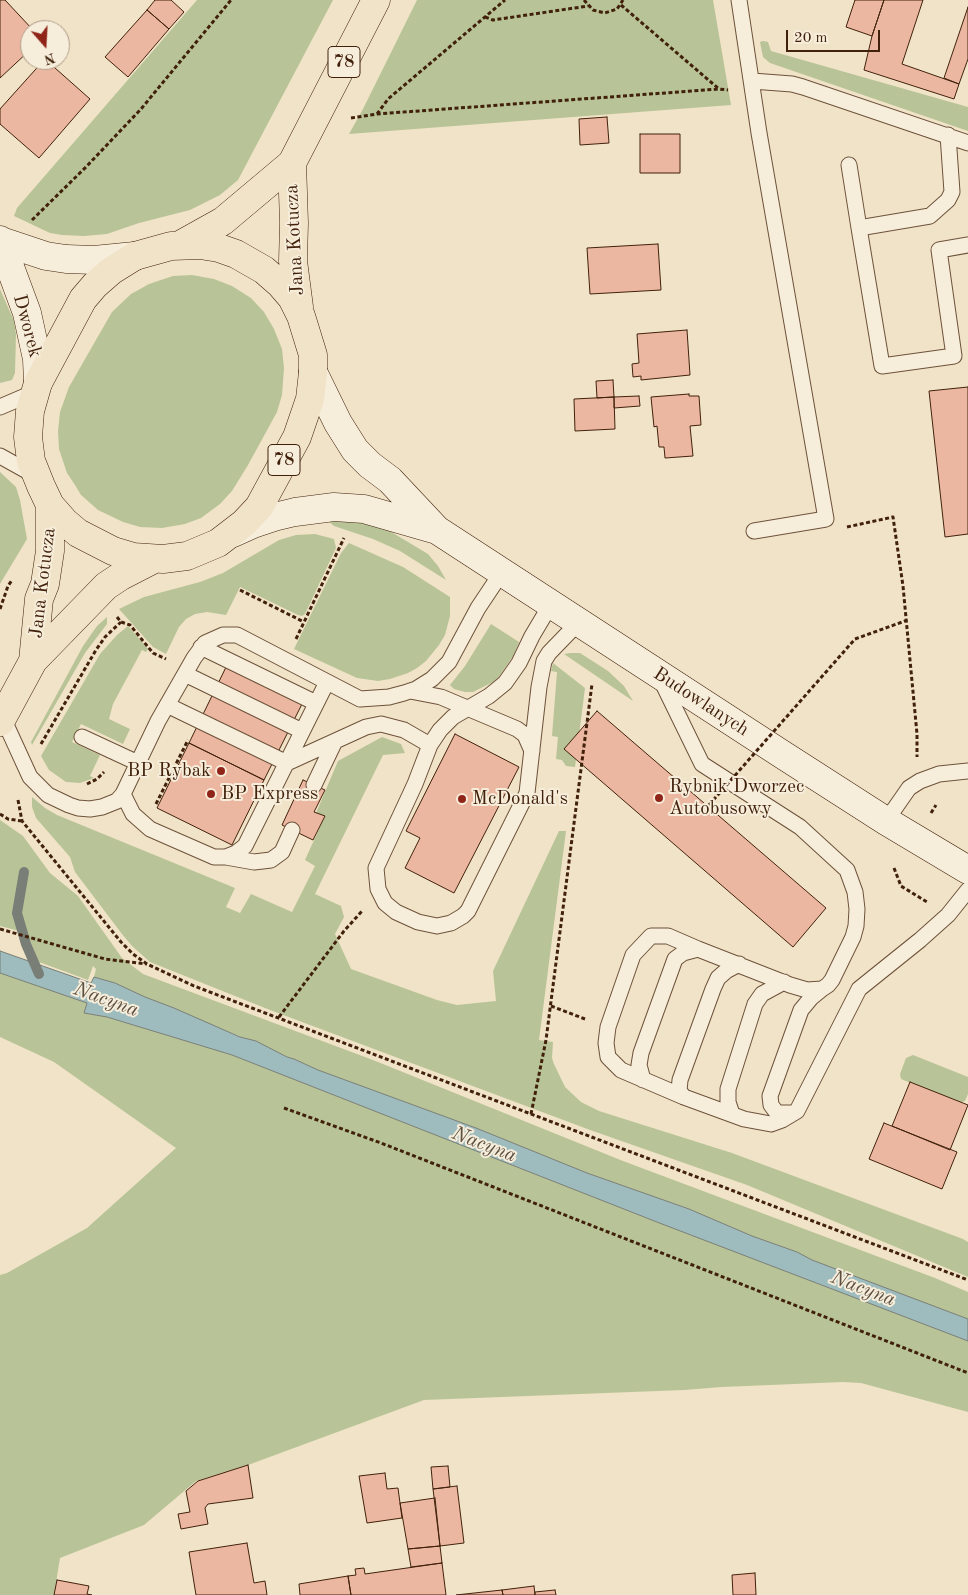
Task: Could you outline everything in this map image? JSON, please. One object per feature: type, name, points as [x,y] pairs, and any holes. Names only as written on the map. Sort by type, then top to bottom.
[{"type":"main road","name":"Jana Kotucza","points":[[179,245],[223,221],[292,163],[376,0]]},
{"type":"main road","name":"Jana Kotucza","points":[[292,163],[293,261],[301,316]]},
{"type":"main road","name":"78","points":[[179,245],[200,245],[236,254],[264,270],[280,284],[292,298],[301,316],[313,355],[312,388],[308,410],[297,436],[259,507],[244,523],[229,535],[203,550],[187,556],[154,559],[133,557],[113,551],[94,542],[72,528],[50,505],[31,461],[28,437],[29,419],[37,388],[88,292],[111,271],[135,256],[159,248],[179,245]]},
{"type":"main road","name":"Jana Kotucza","points":[[34,660],[39,599],[45,584],[50,551],[50,505]]},
{"type":"main road","name":"Jana Kotucza","points":[[1,720],[34,660],[106,586],[154,559]]},
{"type":"street","name":"Dworek","points":[[0,241],[46,256],[66,259],[94,260],[135,256]]},
{"type":"street","name":"Dworek","points":[[0,241],[27,313],[37,358],[37,388]]},
{"type":"street","name":"Budowlanych","points":[[313,372],[338,423],[355,450],[370,465],[390,480],[437,530],[886,821],[968,870]]},
{"type":"street","name":"Budowlanych","points":[[229,535],[267,519],[295,512],[334,507],[364,508],[437,530]]},
{"type":"lane","points":[[739,0],[760,143],[826,519],[754,532]]},
{"type":"lane","points":[[752,81],[792,84],[803,87],[968,143]]},
{"type":"lane","points":[[859,228],[930,216],[948,200],[952,192],[948,136]]},
{"type":"lane","points":[[849,165],[882,366],[954,356],[939,250],[968,245]]},
{"type":"lane","points":[[0,407],[37,388]]},
{"type":"lane","points":[[0,456],[37,477]]},
{"type":"lane","points":[[1,720],[30,777],[48,795],[78,808],[102,807],[117,801],[123,794],[167,705],[205,643],[217,637],[234,634],[360,699],[410,691],[432,679],[449,662],[478,608],[502,572]]},
{"type":"lane","points":[[552,604],[532,636],[519,663],[505,683],[490,696],[452,717],[440,730],[430,746],[416,784],[376,868],[376,883],[379,892],[385,903],[391,908],[425,925],[445,925],[463,916],[468,911],[527,793],[544,660],[579,622]]},
{"type":"lane","points":[[201,647],[316,703]]},
{"type":"lane","points":[[185,674],[302,731]]},
{"type":"lane","points":[[658,674],[702,764],[800,827],[847,870],[855,892],[857,909],[853,937],[828,986],[810,998],[801,1010],[770,1096],[771,1106],[778,1113],[792,1113]]},
{"type":"lane","points":[[123,794],[133,814],[150,828],[209,856],[226,857],[240,850],[248,840],[327,682]]},
{"type":"lane","points":[[410,691],[436,695],[523,733],[532,752]]},
{"type":"lane","points":[[167,705],[287,763]]},
{"type":"lane","points":[[287,763],[366,728],[381,724],[404,730],[430,746]]},
{"type":"lane","points":[[82,737],[138,763]]},
{"type":"lane","points":[[314,785],[335,741]]},
{"type":"lane","points":[[886,821],[909,788],[920,781],[939,774],[968,770]]},
{"type":"lane","points":[[226,857],[254,862],[271,860],[282,852],[292,830]]},
{"type":"lane","points":[[822,989],[807,990],[668,936],[652,936],[633,955],[608,1027],[606,1043],[608,1057],[621,1070],[744,1119],[771,1124],[782,1120],[797,1111],[859,989],[948,915],[968,890]]},
{"type":"lane","points":[[643,1080],[639,1065],[641,1053],[672,965],[675,959],[683,954],[698,949]]},
{"type":"lane","points":[[684,1096],[679,1090],[680,1080],[713,989],[718,978],[739,964]]},
{"type":"lane","points":[[732,1114],[728,1102],[728,1089],[755,1004],[762,994],[784,982]]},
{"type":"path","points":[[32,221],[141,108],[231,0]]},
{"type":"path","points":[[377,114],[388,99],[504,0]]},
{"type":"path","points":[[584,0],[588,6],[598,12],[605,13],[611,12],[621,5],[623,0]]},
{"type":"path","points":[[621,5],[719,89]]},
{"type":"path","points":[[485,17],[493,20],[588,6]]},
{"type":"path","points":[[351,118],[377,114],[719,89],[729,90]]},
{"type":"path","points":[[826,519],[842,528],[893,517],[917,734]]},
{"type":"path","points":[[286,660],[346,535]]},
{"type":"path","points":[[240,590],[304,622]]},
{"type":"path","points":[[722,804],[714,814],[706,808],[855,639],[906,621]]},
{"type":"path","points":[[121,622],[105,637],[96,650],[26,769],[18,796],[22,822],[133,954],[147,964],[194,986],[968,1280]]},
{"type":"path","points":[[130,625],[153,652],[165,658]]},
{"type":"path","points":[[532,1114],[548,1023],[592,684]]},
{"type":"path","points":[[154,809],[188,740]]},
{"type":"path","points":[[80,786],[102,775],[116,752]]},
{"type":"path","points":[[0,814],[8,819],[22,822]]},
{"type":"path","points":[[279,1017],[344,931],[379,892]]},
{"type":"path","points":[[0,929],[105,959],[147,964]]},
{"type":"path","points":[[284,1108],[381,1143],[968,1373]]},
{"type":"green space","points":[[197,0],[333,0],[238,180],[220,195],[190,210],[139,223],[107,234],[84,236],[50,233],[14,216],[17,208]]},
{"type":"green space","points":[[417,0],[713,0],[731,105],[349,134]]},
{"type":"green space","points":[[760,42],[768,42],[771,51],[968,107],[968,131],[770,63],[763,57]]},
{"type":"green space","points":[[192,275],[214,279],[232,286],[251,298],[264,312],[274,329],[282,349],[284,368],[282,395],[277,412],[248,465],[232,491],[220,504],[201,518],[185,524],[162,528],[140,527],[123,522],[98,510],[81,495],[67,473],[59,449],[60,412],[69,387],[112,312],[131,294],[149,284],[173,276]]},
{"type":"green space","points":[[0,289],[14,321],[16,334],[15,373],[12,380],[0,383]]},
{"type":"green space","points":[[0,472],[16,487],[27,539],[0,584]]},
{"type":"green space","points":[[327,520],[359,520],[388,530],[428,554],[446,580],[400,551],[373,539],[334,526]]},
{"type":"green space","points":[[315,534],[334,539],[336,548],[305,614],[302,616],[240,587],[226,615],[207,612],[195,614],[186,619],[179,627],[166,654],[153,647],[119,609],[144,597],[200,582],[223,573],[279,540],[296,535]]},
{"type":"green space","points":[[349,543],[403,567],[450,597],[450,616],[445,635],[426,661],[408,673],[378,681],[357,678],[294,649],[341,553]]},
{"type":"green space","points":[[107,617],[107,624],[85,653],[32,745],[31,742],[83,646],[97,626]]},
{"type":"green space","points":[[491,624],[519,642],[513,656],[498,678],[493,682],[473,692],[454,689],[450,685],[465,666]]},
{"type":"green space","points":[[128,626],[148,649],[146,652],[142,650],[113,704],[109,719],[130,729],[123,744],[81,724],[72,742],[100,755],[90,776],[94,778],[80,783],[66,782],[49,770],[41,756],[100,654]]},
{"type":"green space","points":[[580,653],[608,671],[624,686],[633,701],[564,654]]},
{"type":"green space","points":[[553,663],[585,688],[575,767],[566,766],[562,760],[556,759],[558,737],[552,736],[557,672],[551,671]]},
{"type":"green space","points":[[382,737],[401,744],[405,753],[383,755],[315,894],[341,906],[344,917],[335,934],[351,969],[437,1000],[457,1005],[496,1001],[493,971],[559,831],[566,831],[539,1040],[553,1042],[552,1058],[565,1087],[581,1102],[599,1111],[732,1153],[963,1239],[968,1242],[968,1277],[747,1185],[590,1130],[270,1010],[150,962],[122,934],[75,872],[70,857],[36,818],[32,807],[32,797],[57,815],[235,888],[226,907],[240,913],[251,894],[292,912],[315,866],[305,860],[324,818],[316,813],[338,761]]},
{"type":"green space","points":[[0,820],[23,836],[50,873],[78,896],[122,958],[143,974],[373,1060],[623,1161],[935,1278],[968,1292],[968,1319],[812,1260],[797,1252],[752,1236],[689,1209],[587,1173],[476,1128],[318,1070],[256,1041],[240,1037],[115,983],[94,977],[96,969],[93,966],[88,980],[39,962],[27,933],[0,926]]},
{"type":"green space","points":[[0,973],[87,1003],[84,1013],[107,1017],[232,1055],[662,1224],[968,1341],[968,1412],[861,1383],[843,1382],[424,1400],[248,1465],[196,1481],[144,1525],[60,1558],[54,1595],[0,1595],[0,1275],[7,1273],[87,1228],[176,1148],[54,1062],[0,1037]]},
{"type":"green space","points":[[913,1055],[968,1077],[968,1094],[965,1101],[959,1103],[901,1079],[900,1074],[906,1058]]},
{"type":"water","name":"Nacyna","points":[[0,951],[91,983],[94,977],[115,983],[240,1037],[256,1041],[318,1070],[476,1128],[587,1173],[689,1209],[752,1236],[797,1252],[812,1260],[968,1319],[968,1341],[662,1224],[232,1055],[107,1017],[84,1013],[87,1003],[0,973]]},
{"type":"building","points":[[0,0],[5,0],[24,20],[20,20],[20,59],[0,78]]},
{"type":"building","points":[[155,0],[171,0],[184,12],[169,29],[147,10]]},
{"type":"building","points":[[855,0],[884,0],[872,36],[846,27]]},
{"type":"building","points":[[884,0],[923,0],[902,64],[959,84],[954,99],[864,70],[872,36]]},
{"type":"building","points":[[968,7],[968,59],[959,84],[944,78]]},
{"type":"building","points":[[147,10],[169,29],[128,77],[105,57]]},
{"type":"building","points":[[35,70],[57,70],[90,99],[39,158],[0,124],[0,109]]},
{"type":"building","points":[[607,117],[609,143],[580,145],[579,119]]},
{"type":"building","points":[[640,134],[680,134],[680,173],[640,173]]},
{"type":"building","points":[[658,244],[661,290],[590,294],[587,248]]},
{"type":"building","points":[[687,330],[690,375],[641,380],[641,376],[633,377],[632,364],[639,363],[637,334]]},
{"type":"building","points":[[613,380],[614,397],[597,398],[596,381]]},
{"type":"building","points":[[968,387],[968,534],[945,537],[929,391]]},
{"type":"building","points":[[689,394],[689,396],[699,396],[701,425],[690,426],[693,456],[665,458],[664,447],[659,447],[657,426],[654,427],[651,397]]},
{"type":"building","points":[[639,396],[640,406],[614,408],[614,397]]},
{"type":"building","points":[[614,397],[615,429],[575,431],[574,399]]},
{"type":"building","points":[[229,661],[308,692],[264,780],[189,743]]},
{"type":"building","name":"Rybnik Dworzec Autobusowy","points":[[597,711],[826,908],[793,947],[564,749]]},
{"type":"building","name":"McDonald's","points":[[455,734],[519,767],[454,893],[405,868],[420,838],[406,831]]},
{"type":"building","name":"BP Express","points":[[189,743],[264,780],[232,845],[157,808]]},
{"type":"building","points":[[303,780],[325,790],[314,812],[325,816],[313,840],[282,825]]},
{"type":"building","points":[[910,1082],[968,1105],[950,1150],[892,1126]]},
{"type":"building","points":[[884,1123],[957,1152],[942,1189],[869,1159]]},
{"type":"building","points":[[248,1465],[253,1498],[208,1504],[205,1508],[208,1524],[181,1529],[178,1514],[190,1512],[186,1491],[198,1481]]},
{"type":"building","points":[[448,1466],[450,1487],[433,1489],[431,1467]]},
{"type":"building","points":[[385,1473],[387,1489],[398,1488],[402,1518],[367,1523],[359,1476]]},
{"type":"building","points":[[457,1486],[464,1543],[440,1546],[433,1489]]},
{"type":"building","points":[[435,1498],[440,1546],[408,1549],[400,1503]]},
{"type":"building","points":[[247,1543],[254,1583],[265,1581],[267,1595],[196,1595],[189,1552]]},
{"type":"building","points":[[440,1546],[442,1563],[411,1567],[408,1549]]},
{"type":"building","points":[[442,1563],[446,1595],[351,1595],[348,1576],[356,1575],[355,1569],[364,1568],[365,1574]]},
{"type":"building","points":[[755,1573],[756,1595],[733,1595],[732,1575]]},
{"type":"building","points":[[348,1576],[351,1595],[300,1595],[299,1584]]},
{"type":"building","points":[[57,1580],[89,1586],[87,1594],[92,1595],[54,1595]]},
{"type":"building","points":[[534,1586],[535,1595],[503,1595],[502,1590]]},
{"type":"building","points":[[502,1590],[503,1595],[456,1595]]},
{"type":"building","points":[[555,1590],[556,1595],[535,1595],[535,1592]]},
{"type":"waterway","points":[[24,872],[17,913],[26,944],[39,974]]},
{"type":"place","name":"BP Rybak","points":[[221,771]]},
{"type":"place","name":"BP Express","points":[[211,794]]},
{"type":"place","name":"Rybnik Dworzec Autobusowy","points":[[659,798]]},
{"type":"place","name":"McDonald's","points":[[462,799]]}]
